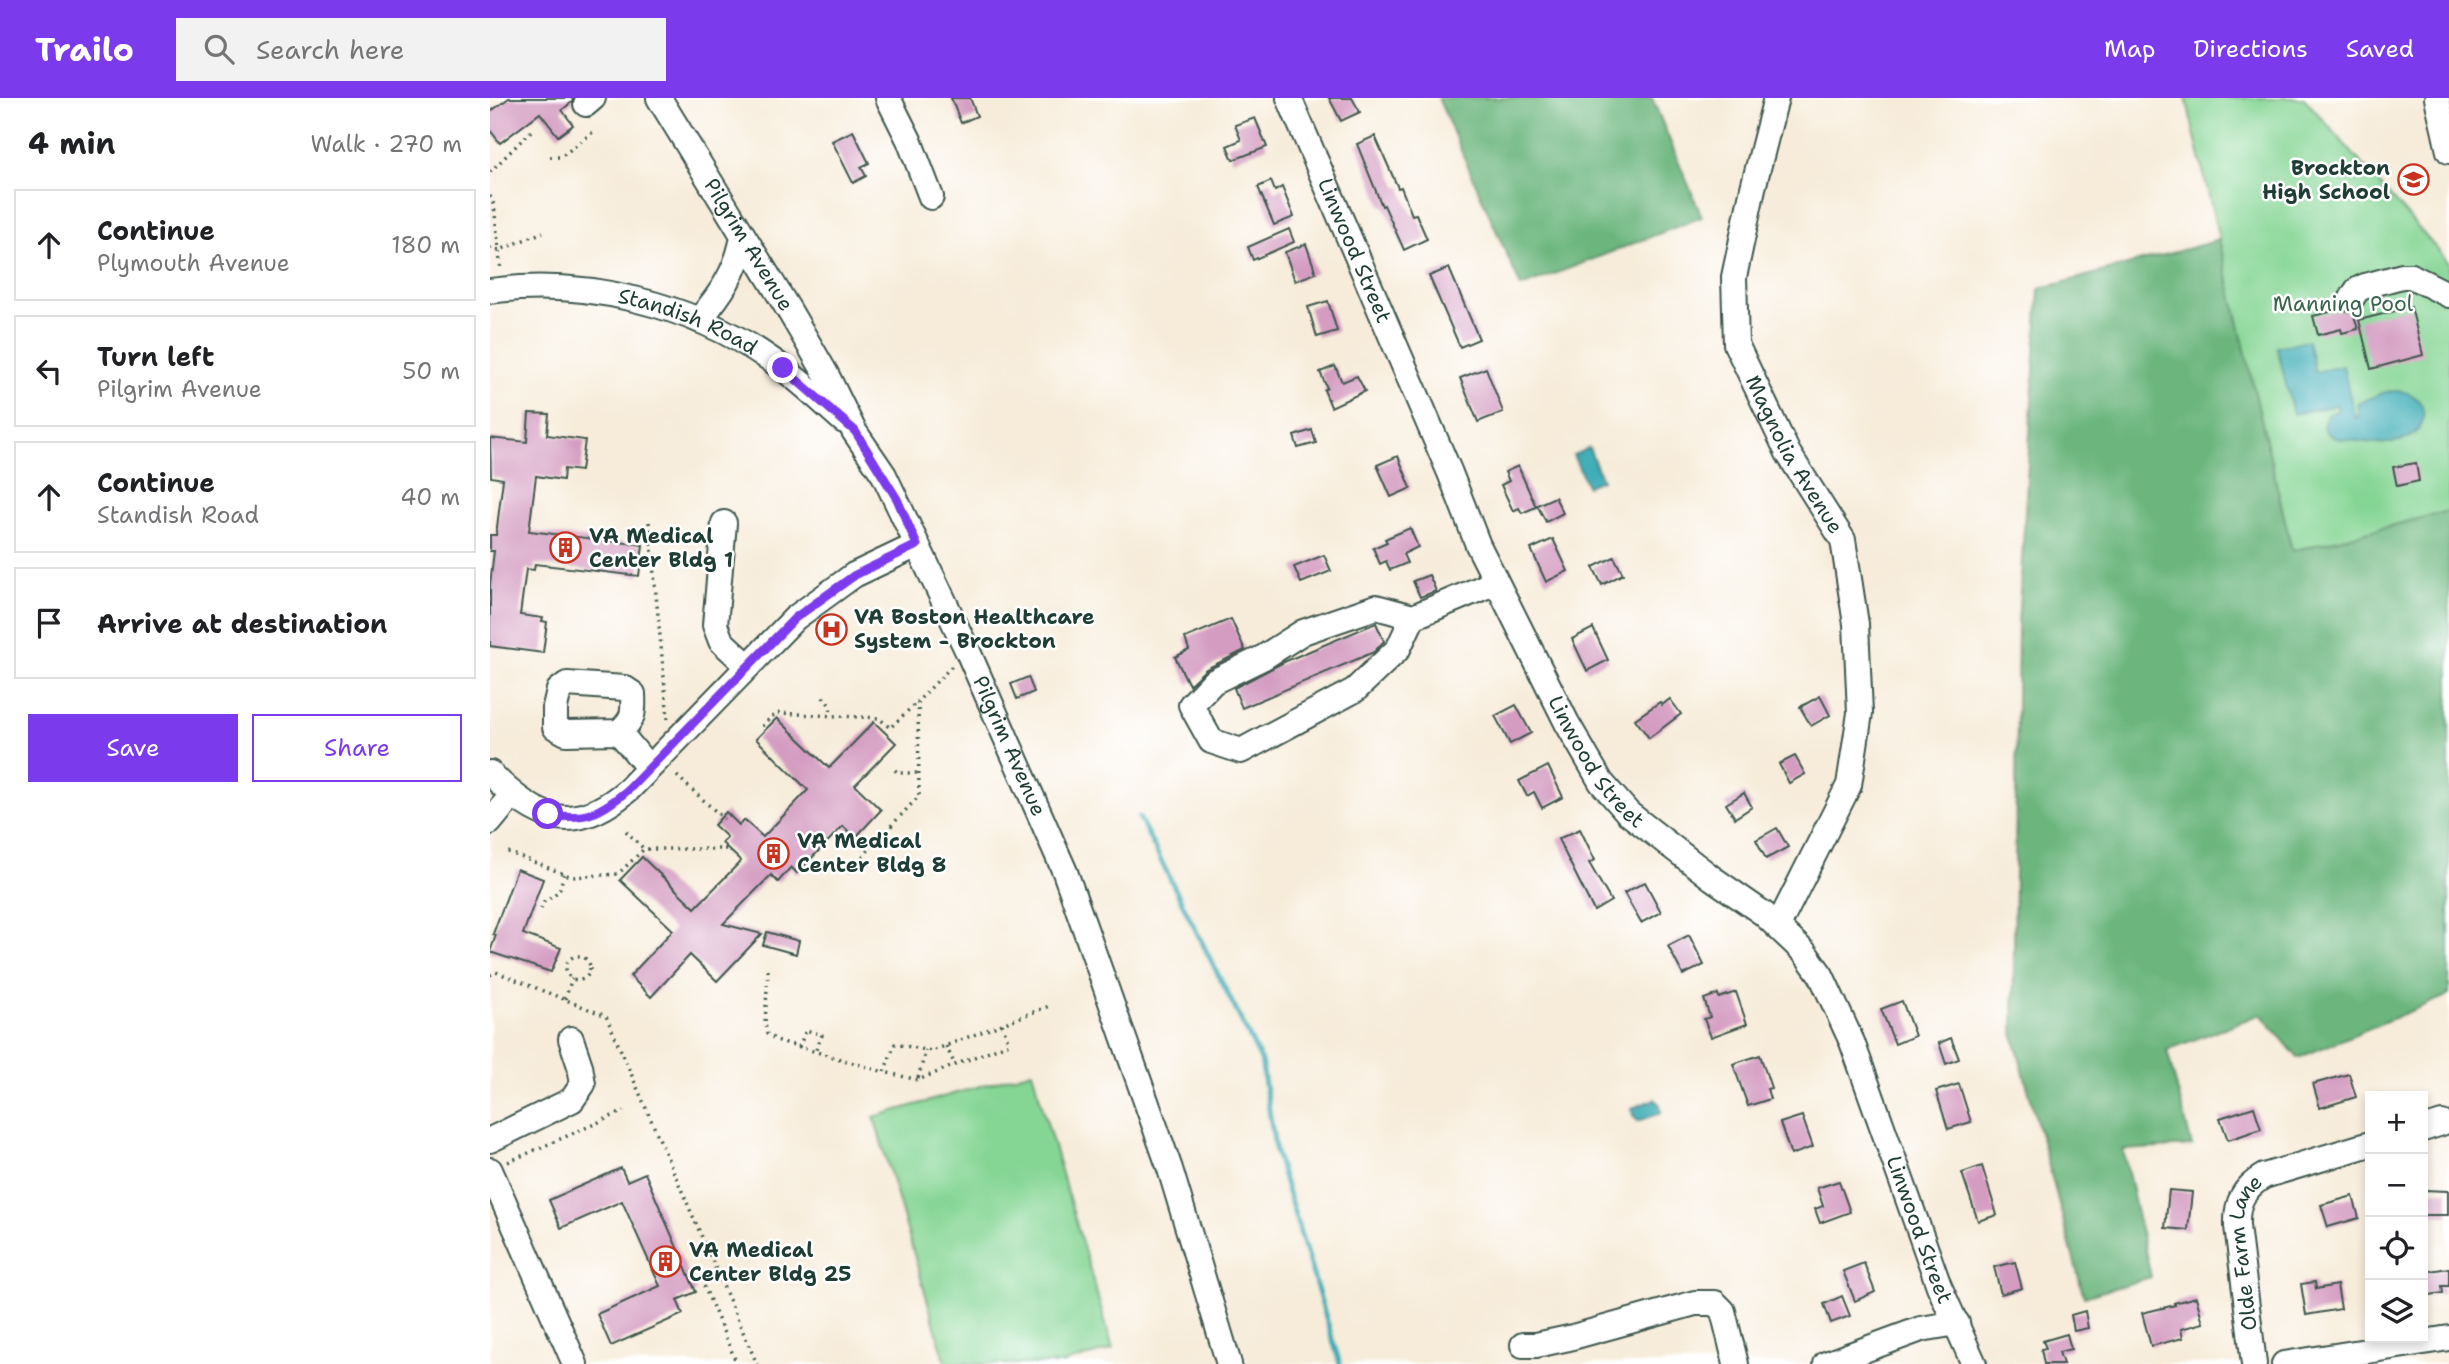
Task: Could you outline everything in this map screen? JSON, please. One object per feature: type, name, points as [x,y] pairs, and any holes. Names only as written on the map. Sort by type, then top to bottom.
[{"type":"street","name":"Pilgrim Avenue","points":[[659,98],[810,346],[855,431],[897,499],[970,654],[1065,872],[1170,1169],[1229,1364]]},
{"type":"street","points":[[888,98],[909,140],[931,197]]},
{"type":"street","name":"Linwood Street","points":[[1289,98],[1496,582],[1567,723],[1601,782],[1614,799],[1677,852],[1778,926],[1805,953],[1829,990],[1852,1042],[1939,1286],[1974,1364]]},
{"type":"street","name":"Magnolia Avenue","points":[[1776,98],[1734,277],[1736,344],[1788,453],[1843,540],[1856,624],[1860,713],[1849,785],[1778,926]]},
{"type":"street","points":[[2437,98],[2449,151]]},
{"type":"street","points":[[699,320],[730,278],[743,237]]},
{"type":"street","points":[[2352,298],[2357,290],[2365,286],[2402,276],[2412,276],[2449,295]]},
{"type":"street","name":"Standish Road","points":[[496,286],[580,291],[655,305],[699,320],[776,363],[855,431]]},
{"type":"street","points":[[724,523],[715,625],[721,641],[747,665]]},
{"type":"street","points":[[490,773],[521,803],[565,818],[591,815],[620,796],[795,618],[855,575],[917,545]]},
{"type":"street","points":[[1413,617],[1398,649],[1355,690],[1241,751],[1211,741],[1191,705],[1213,682],[1264,657],[1303,632],[1376,607],[1413,617],[1496,582]]},
{"type":"street","points":[[619,732],[648,767]]},
{"type":"street","points":[[490,822],[512,795]]},
{"type":"street","points":[[490,1140],[572,1100],[583,1084],[580,1066],[570,1039]]},
{"type":"street","name":"Olde Farm Lane","points":[[2254,1364],[2237,1226],[2240,1198],[2253,1183],[2264,1176],[2365,1146]]},
{"type":"street","points":[[495,1168],[575,1364]]},
{"type":"street","points":[[1523,1345],[1536,1346],[1569,1338],[1695,1303],[1715,1303],[1723,1311],[1736,1364]]},
{"type":"street","points":[[1826,1364],[1921,1329],[1957,1323]]},
{"type":"street","points":[[2284,1364],[2449,1338]]},
{"type":"path","points":[[490,172],[533,130]]},
{"type":"path","points":[[550,157],[561,157],[593,132]]},
{"type":"path","points":[[490,196],[494,205],[500,250],[496,286]]},
{"type":"path","points":[[490,248],[500,250],[543,232]]},
{"type":"path","points":[[649,522],[668,722]]},
{"type":"path","points":[[762,726],[776,713],[879,718],[890,729],[953,665]]},
{"type":"path","points":[[823,698],[829,704],[832,715]]},
{"type":"path","points":[[848,872],[919,796],[918,701]]},
{"type":"path","points":[[895,770],[898,773],[919,773]]},
{"type":"path","points":[[677,776],[724,819]]},
{"type":"path","points":[[626,831],[644,849]]},
{"type":"path","points":[[508,852],[572,877],[618,874],[644,849],[728,849]]},
{"type":"path","points":[[541,909],[544,902],[559,891],[565,873]]},
{"type":"path","points":[[565,999],[572,978],[566,968],[568,961],[575,956],[586,958],[590,965],[589,973],[580,980],[572,978]]},
{"type":"path","points":[[768,970],[765,1023],[767,1034],[776,1040],[815,1052],[918,1080],[1009,1043],[1002,1024]]},
{"type":"path","points":[[490,975],[496,972],[606,1016],[757,1364]]},
{"type":"path","points":[[884,1072],[895,1044],[932,1051],[1052,1005]]},
{"type":"path","points":[[799,1047],[806,1030],[822,1035],[815,1052]]},
{"type":"path","points":[[946,1046],[954,1065]]},
{"type":"path","points":[[918,1080],[926,1050]]},
{"type":"path","points":[[495,1168],[624,1111]]},
{"type":"path","points":[[704,1286],[737,1364]]},
{"type":"green space","points":[[1438,98],[1652,98],[1702,217],[1521,287]]},
{"type":"green space","name":"Manning Pool","points":[[2186,98],[2304,98],[2449,263],[2449,511],[2292,551]]},
{"type":"green space","points":[[2219,240],[2292,551],[2449,511],[2449,995],[2298,1058],[2261,1014],[2167,1050],[2192,1146],[2123,1150],[2151,1277],[2084,1297],[2013,1033],[2018,623],[2039,289]]},
{"type":"green space","points":[[1032,1071],[1113,1349],[1061,1364],[946,1364],[874,1117]]},
{"type":"water","points":[[2308,340],[2315,372],[2343,366],[2355,418],[2359,416],[2357,404],[2384,392],[2405,392],[2420,403],[2423,420],[2419,429],[2400,441],[2369,443],[2338,439],[2328,434],[2323,426],[2328,414],[2338,411],[2337,405],[2293,414],[2277,347]]},
{"type":"water","points":[[1589,448],[1602,480],[1587,486],[1573,455]]},
{"type":"water","points":[[1655,1099],[1660,1105],[1661,1113],[1638,1121],[1633,1116],[1632,1108]]},
{"type":"building","points":[[509,98],[573,98],[562,110],[573,125],[558,136],[540,113],[500,143],[490,130],[490,112]]},
{"type":"building","points":[[951,98],[970,98],[977,116],[961,123]]},
{"type":"building","points":[[1329,98],[1352,98],[1360,112],[1341,121]]},
{"type":"building","points":[[1255,118],[1267,147],[1233,160],[1227,146],[1241,140],[1235,125]]},
{"type":"building","points":[[853,131],[869,163],[861,167],[866,176],[853,183],[832,141]]},
{"type":"building","points":[[1375,136],[1398,188],[1401,187],[1412,215],[1416,214],[1427,239],[1404,250],[1384,205],[1382,206],[1357,144]]},
{"type":"building","points":[[1271,181],[1275,191],[1282,187],[1294,217],[1274,225],[1258,187]]},
{"type":"building","points":[[1289,229],[1294,242],[1253,260],[1248,247]]},
{"type":"building","points":[[1306,244],[1316,273],[1295,281],[1285,252]]},
{"type":"building","points":[[1449,268],[1479,339],[1460,347],[1429,276]]},
{"type":"building","points":[[1328,301],[1337,331],[1317,337],[1308,307]]},
{"type":"building","points":[[2411,307],[2423,355],[2371,369],[2359,320]]},
{"type":"building","points":[[2342,309],[2353,313],[2358,329],[2342,333],[2341,329],[2318,335],[2313,316]]},
{"type":"building","points":[[1335,366],[1342,382],[1357,376],[1365,391],[1331,407],[1320,372]]},
{"type":"building","points":[[1486,368],[1503,412],[1478,422],[1460,378]]},
{"type":"building","name":"VA Medical Center Bldg 1","points":[[529,413],[549,414],[547,435],[585,440],[581,471],[564,469],[563,480],[536,476],[529,531],[643,545],[639,576],[535,564],[534,570],[526,569],[520,615],[543,618],[542,621],[547,622],[543,653],[490,646],[490,585],[494,551],[490,551],[490,535],[496,535],[503,479],[491,477],[490,438],[527,442]]},
{"type":"building","points":[[1312,430],[1316,443],[1298,448],[1294,436]]},
{"type":"building","points":[[1398,456],[1411,488],[1391,497],[1377,465]]},
{"type":"building","points":[[2416,463],[2419,481],[2397,486],[2393,467]]},
{"type":"building","points":[[1518,466],[1536,507],[1522,513],[1519,508],[1513,511],[1501,485],[1509,481],[1505,472]]},
{"type":"building","points":[[1555,497],[1563,513],[1546,522],[1537,505]]},
{"type":"building","points":[[1410,528],[1418,547],[1403,554],[1407,563],[1390,570],[1386,561],[1380,564],[1373,548],[1387,542],[1385,539]]},
{"type":"building","points":[[1553,539],[1568,571],[1546,582],[1531,549]]},
{"type":"building","points":[[1324,555],[1331,571],[1301,583],[1294,567]]},
{"type":"building","points":[[1614,557],[1623,574],[1602,585],[1593,567]]},
{"type":"building","points":[[1429,575],[1436,591],[1420,597],[1413,581]]},
{"type":"building","points":[[1231,619],[1245,650],[1206,669],[1189,685],[1175,657],[1189,650],[1185,638]]},
{"type":"building","points":[[1376,623],[1384,641],[1374,652],[1242,708],[1234,688],[1286,661]]},
{"type":"building","points":[[1593,628],[1608,660],[1587,671],[1572,639]]},
{"type":"building","points":[[1028,677],[1034,692],[1017,699],[1011,684]]},
{"type":"building","points":[[1820,696],[1830,715],[1811,726],[1800,707]]},
{"type":"building","points":[[1670,699],[1681,714],[1649,738],[1635,719],[1660,702],[1662,705]]},
{"type":"building","points":[[1516,705],[1531,733],[1510,744],[1495,716]]},
{"type":"building","name":"VA Medical Center Bldg 8","points":[[777,718],[829,768],[874,722],[896,743],[855,785],[881,810],[855,838],[843,826],[797,873],[791,867],[778,882],[771,875],[723,924],[762,934],[717,981],[690,955],[651,997],[630,976],[673,930],[620,880],[642,857],[695,908],[741,861],[722,843],[727,837],[714,825],[726,812],[739,825],[744,820],[763,837],[808,790],[756,739]]},
{"type":"building","points":[[1795,756],[1805,774],[1789,783],[1779,764]]},
{"type":"building","points":[[1548,766],[1563,797],[1542,808],[1534,792],[1527,796],[1519,781]]},
{"type":"building","points":[[1744,793],[1752,807],[1735,818],[1726,804]]},
{"type":"building","points":[[1777,828],[1788,847],[1766,859],[1756,840]]},
{"type":"building","points":[[1580,829],[1595,860],[1589,863],[1611,901],[1594,911],[1558,839]]},
{"type":"building","points":[[517,869],[543,879],[523,934],[561,948],[551,972],[490,952],[496,935],[493,934]]},
{"type":"building","points":[[1645,882],[1661,912],[1641,923],[1624,893]]},
{"type":"building","points":[[767,932],[799,941],[796,954],[763,945]]},
{"type":"building","points":[[1689,935],[1704,965],[1683,975],[1668,946]]},
{"type":"building","points":[[1736,992],[1747,1024],[1711,1037],[1704,1019],[1710,1017],[1704,999],[1718,994],[1719,998]]},
{"type":"building","points":[[1902,1001],[1915,1036],[1895,1044],[1881,1009]]},
{"type":"building","points":[[1951,1038],[1959,1059],[1946,1064],[1939,1043]]},
{"type":"building","points":[[1760,1055],[1771,1088],[1767,1089],[1770,1099],[1748,1106],[1733,1064]]},
{"type":"building","points":[[2349,1074],[2356,1097],[2320,1108],[2313,1084]]},
{"type":"building","points":[[1959,1084],[1971,1122],[1948,1129],[1936,1091]]},
{"type":"building","points":[[2254,1107],[2261,1129],[2228,1140],[2220,1118]]},
{"type":"building","points":[[1802,1116],[1813,1147],[1791,1155],[1780,1123]]},
{"type":"building","points":[[1982,1166],[1997,1215],[1978,1221],[1962,1173]]},
{"type":"building","name":"VA Medical Center Bldg 25","points":[[621,1168],[627,1181],[645,1173],[696,1292],[677,1300],[683,1314],[611,1346],[597,1314],[660,1286],[622,1201],[561,1228],[549,1200]]},
{"type":"building","points":[[1839,1181],[1850,1212],[1820,1223],[1815,1209],[1823,1206],[1817,1188]]},
{"type":"building","points":[[2169,1190],[2192,1192],[2188,1230],[2165,1228]]},
{"type":"building","points":[[2428,1190],[2448,1191],[2448,1215],[2428,1215]]},
{"type":"building","points":[[2353,1196],[2359,1218],[2328,1227],[2321,1205]]},
{"type":"building","points":[[2015,1262],[2022,1288],[2001,1294],[1994,1267]]},
{"type":"building","points":[[1864,1263],[1875,1292],[1855,1301],[1843,1271]]},
{"type":"building","points":[[2449,1268],[2449,1286],[2442,1286],[2443,1293],[2428,1295],[2428,1271]]},
{"type":"building","points":[[2315,1282],[2316,1289],[2337,1285],[2341,1309],[2306,1315],[2301,1284]]},
{"type":"building","points":[[1842,1296],[1850,1316],[1831,1323],[1824,1304]]},
{"type":"building","points":[[2196,1297],[2203,1323],[2181,1329],[2183,1338],[2151,1346],[2142,1313]]},
{"type":"building","points":[[2085,1311],[2088,1328],[2074,1331],[2071,1315]]},
{"type":"building","points":[[2067,1334],[2071,1349],[2059,1352],[2063,1364],[2044,1364],[2041,1349],[2046,1348],[2043,1341]]},
{"type":"waterway","points":[[1139,817],[1261,1060],[1276,1153],[1340,1364]]},
{"type":"place","name":"Brockton High School","points":[[2413,180]]},
{"type":"place","name":"VA Medical Center Bldg 1","points":[[566,548]]},
{"type":"place","name":"VA Boston Healthcare System - Brockton","points":[[831,629]]},
{"type":"place","name":"VA Medical Center Bldg 8","points":[[774,853]]},
{"type":"place","name":"VA Medical Center Bldg 25","points":[[666,1262]]},
{"type":"route","points":[[548,814],[565,818],[591,815],[604,808],[629,789],[795,618],[855,575],[917,545],[884,475],[855,431],[783,368]]}]
